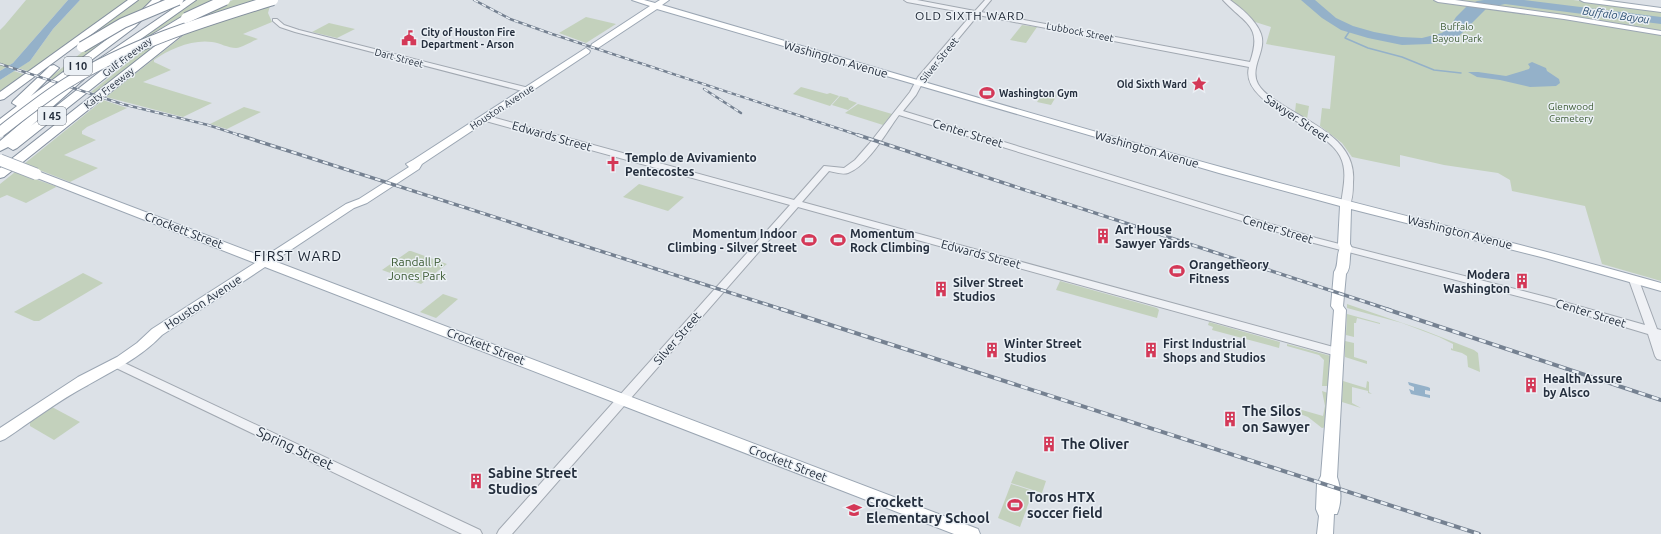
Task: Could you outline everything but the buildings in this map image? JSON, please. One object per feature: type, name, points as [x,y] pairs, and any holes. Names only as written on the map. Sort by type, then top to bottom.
[{"type":"highway","points":[[0,97],[132,0]]},
{"type":"highway","points":[[0,139],[58,90],[155,18],[172,0]]},
{"type":"highway","points":[[0,107],[82,47],[123,23],[178,0]]},
{"type":"highway","points":[[120,43],[161,17],[182,0]]},
{"type":"highway","points":[[0,147],[39,112],[106,58],[192,0]]},
{"type":"highway","name":"Katy Freeway","points":[[0,174],[191,24],[217,0]]},
{"type":"highway","name":"Gulf Freeway","points":[[0,156],[134,50],[186,18],[225,0]]},
{"type":"highway","points":[[0,132],[50,94],[102,64],[189,27],[273,0]]},
{"type":"highway","name":"I 10","points":[[0,124],[132,25],[156,2]]},
{"type":"highway","points":[[0,118],[54,68]]},
{"type":"highway","points":[[0,174],[103,75]]},
{"type":"main road","name":"Washington Avenue","points":[[636,0],[1217,169],[1346,204],[1549,255],[1661,287]]},
{"type":"main road","points":[[594,46],[665,0]]},
{"type":"main road","points":[[1438,0],[1460,1],[1661,32]]},
{"type":"main road","points":[[1584,0],[1661,10]]},
{"type":"main road","points":[[1605,0],[1661,6]]},
{"type":"main road","name":"Houston Avenue","points":[[83,381],[88,374],[116,354],[144,336],[157,332],[350,206],[370,197],[415,167],[417,162],[586,52]]},
{"type":"main road","name":"Crockett Street","points":[[0,160],[972,534]]},
{"type":"main road","name":"Sawyer Street","points":[[1325,534],[1327,516],[1331,511],[1333,487],[1329,477],[1340,310],[1344,308],[1346,274],[1343,270],[1344,252],[1346,248],[1344,244],[1346,204]]},
{"type":"main road","name":"Houston Avenue","points":[[0,435],[83,381],[94,377],[149,342],[157,332]]},
{"type":"street","name":"Lubbock Street","points":[[908,0],[1252,65]]},
{"type":"street","name":"Silver Street","points":[[504,534],[827,168],[845,171],[857,162],[876,142],[920,83],[988,0]]},
{"type":"street","name":"Sawyer Street","points":[[1220,0],[1244,18]]},
{"type":"street","name":"Sawyer Street","points":[[1227,1],[1255,28],[1258,34],[1259,42],[1252,65],[1252,77],[1260,92],[1274,105],[1320,131],[1334,143],[1342,153],[1349,172],[1346,204]]},
{"type":"street","name":"Dart Street","points":[[275,20],[282,26],[297,31],[526,90]]},
{"type":"street","name":"Center Street","points":[[898,112],[1262,224],[1346,248],[1550,301],[1656,332]]},
{"type":"street","name":"Edwards Street","points":[[485,118],[1337,352]]},
{"type":"street","points":[[1634,280],[1656,332],[1661,356]]},
{"type":"street","name":"Spring Street","points":[[116,363],[475,534]]},
{"type":"green space","points":[[26,0],[68,0],[13,63],[0,71],[0,30]]},
{"type":"green space","points":[[80,0],[129,0],[30,72],[18,68],[30,61],[53,29]]},
{"type":"green space","points":[[137,0],[152,0],[142,10],[78,45],[75,45]]},
{"type":"green space","points":[[196,0],[213,0],[210,3],[173,21],[142,40],[137,40]]},
{"type":"green space","points":[[233,0],[266,0],[206,16],[216,7]]},
{"type":"green space","name":"Glenwood Cemetery","points":[[1227,0],[1573,0],[1661,11],[1661,281],[1602,264],[1585,206],[1512,191],[1510,180],[1498,173],[1444,165],[1400,155],[1400,167],[1352,157],[1342,143],[1320,126],[1322,108],[1330,109],[1335,56],[1266,44],[1271,27],[1252,21]]},
{"type":"green space","points":[[271,2],[268,13],[272,22],[243,34],[258,39],[236,48],[205,41],[189,43],[167,52],[154,60],[154,62],[171,70],[143,82],[212,103],[183,117],[106,97],[194,27]]},
{"type":"green space","points":[[586,17],[616,24],[586,43],[559,33]]},
{"type":"green space","points":[[329,23],[355,29],[337,38],[312,32]]},
{"type":"green space","points":[[127,25],[55,80],[49,78],[85,50]]},
{"type":"green space","points":[[1022,25],[1037,27],[1026,43],[1010,40]]},
{"type":"green space","points":[[173,34],[98,94],[91,92],[152,43]]},
{"type":"green space","points":[[14,71],[26,75],[0,93],[0,80]]},
{"type":"green space","points":[[801,87],[839,96],[830,106],[793,94]]},
{"type":"green space","points":[[1044,92],[1057,95],[1051,105],[1037,102]]},
{"type":"green space","points":[[840,96],[857,103],[848,110],[832,105]]},
{"type":"green space","points":[[103,100],[127,108],[87,127],[82,131],[82,134],[96,140],[64,155],[98,168],[70,182],[24,164]]},
{"type":"green space","points":[[1296,103],[1309,106],[1307,119],[1295,112]]},
{"type":"green space","points":[[858,104],[892,114],[883,125],[845,113]]},
{"type":"green space","points":[[244,107],[261,112],[227,129],[210,124]]},
{"type":"green space","points":[[15,172],[56,187],[26,203],[7,195],[0,198],[0,184]]},
{"type":"green space","points":[[639,184],[684,197],[668,211],[623,197]]},
{"type":"green space","name":"Randall P. Jones Park","points":[[409,251],[447,264],[421,284],[382,270]]},
{"type":"green space","points":[[83,273],[103,283],[39,321],[34,321],[14,312]]},
{"type":"green space","points":[[1060,281],[1157,308],[1159,310],[1157,318],[1056,290]]},
{"type":"green space","points":[[443,294],[458,299],[436,318],[420,312]]},
{"type":"green space","points":[[1347,304],[1423,330],[1474,350],[1478,353],[1480,372],[1468,367],[1467,356],[1451,350],[1451,348],[1453,349],[1453,344],[1402,323],[1347,308]]},
{"type":"green space","points":[[1347,314],[1380,324],[1357,318],[1356,323],[1354,323],[1354,337],[1346,335]]},
{"type":"green space","points":[[1209,322],[1280,342],[1279,348],[1212,330],[1213,327],[1208,325]]},
{"type":"green space","points":[[1345,341],[1354,343],[1354,357],[1367,361],[1367,364],[1345,357]]},
{"type":"green space","points":[[1287,344],[1331,356],[1328,386],[1322,386],[1324,360],[1319,355],[1287,346]]},
{"type":"green space","points":[[1343,381],[1366,388],[1367,381],[1369,382],[1369,392],[1372,394],[1368,393],[1368,391],[1352,387],[1352,403],[1361,408],[1342,402]]},
{"type":"green space","points":[[1322,391],[1328,393],[1326,427],[1322,428],[1308,417],[1287,409],[1288,406],[1323,416],[1325,406]]},
{"type":"green space","points":[[52,407],[80,422],[54,440],[30,426],[30,421]]},
{"type":"green space","points":[[1016,471],[1046,481],[1042,493],[1011,483]]},
{"type":"green space","name":"Toros HTX soccer field","points":[[1011,484],[1033,491],[1020,527],[998,518]]},
{"type":"water","points":[[68,0],[80,0],[53,29],[30,61],[0,80],[0,71],[13,63]]},
{"type":"water","name":"Buffalo Bayou","points":[[1301,0],[1315,0],[1336,18],[1353,26],[1401,37],[1422,38],[1442,33],[1467,6],[1477,1],[1484,0],[1524,0],[1661,17],[1661,24],[1505,4],[1487,8],[1455,40],[1429,44],[1402,45],[1368,38],[1341,30],[1322,18]]},
{"type":"water","points":[[1532,62],[1546,68],[1547,71],[1559,79],[1560,83],[1556,86],[1530,87],[1500,80],[1477,77],[1468,72],[1506,76],[1529,69],[1530,67],[1528,64]]},
{"type":"water","points":[[1408,382],[1430,388],[1430,391],[1425,390],[1425,394],[1430,395],[1430,398],[1411,394],[1409,389],[1414,391],[1414,387],[1409,385]]},
{"type":"waterway","points":[[1349,32],[1345,38],[1368,48],[1402,57],[1434,70],[1461,73]]},
{"type":"railway","points":[[474,0],[510,19],[552,34],[861,136]]},
{"type":"railway","points":[[0,64],[122,104],[208,125],[242,136]]},
{"type":"railway","points":[[704,89],[741,113]]},
{"type":"railway","points":[[239,135],[784,310]]},
{"type":"railway","points":[[858,135],[1390,310]]},
{"type":"railway","points":[[781,309],[1479,534]]},
{"type":"railway","points":[[1386,309],[1661,400]]},
{"type":"place","name":"City of Houston Fire Department - Arson","points":[[409,38]]},
{"type":"place","name":"Old Sixth Ward","points":[[1199,84]]},
{"type":"place","name":"Washington Gym","points":[[987,93]]},
{"type":"place","name":"Templo de Avivamiento Pentecostes","points":[[613,164]]},
{"type":"place","name":"Art House Sawyer Yards","points":[[1103,236]]},
{"type":"place","name":"Momentum Indoor Climbing - Silver Street","points":[[809,240]]},
{"type":"place","name":"Momentum Rock Climbing","points":[[838,240]]},
{"type":"place","name":"Orangetheory Fitness","points":[[1177,271]]},
{"type":"place","name":"Modera Washington","points":[[1522,281]]},
{"type":"place","name":"Silver Street Studios","points":[[941,289]]},
{"type":"place","name":"Winter Street Studios","points":[[992,350]]},
{"type":"place","name":"First Industrial Shops and Studios","points":[[1151,350]]},
{"type":"place","name":"Health Assure by Alsco","points":[[1531,385]]},
{"type":"place","name":"The Silos on Sawyer","points":[[1230,419]]},
{"type":"place","name":"The Oliver","points":[[1049,444]]},
{"type":"place","name":"Sabine Street Studios","points":[[476,481]]},
{"type":"place","name":"Toros HTX soccer field","points":[[1015,505]]},
{"type":"place","name":"Crockett Elementary School","points":[[854,510]]},
{"type":"district","name":"OLD SIXTH WARD","points":[[970,15]]},
{"type":"district","name":"FIRST WARD","points":[[298,256]]},
{"type":"park label","name":"Buffalo Bayou Park","points":[[1457,32]]}]
